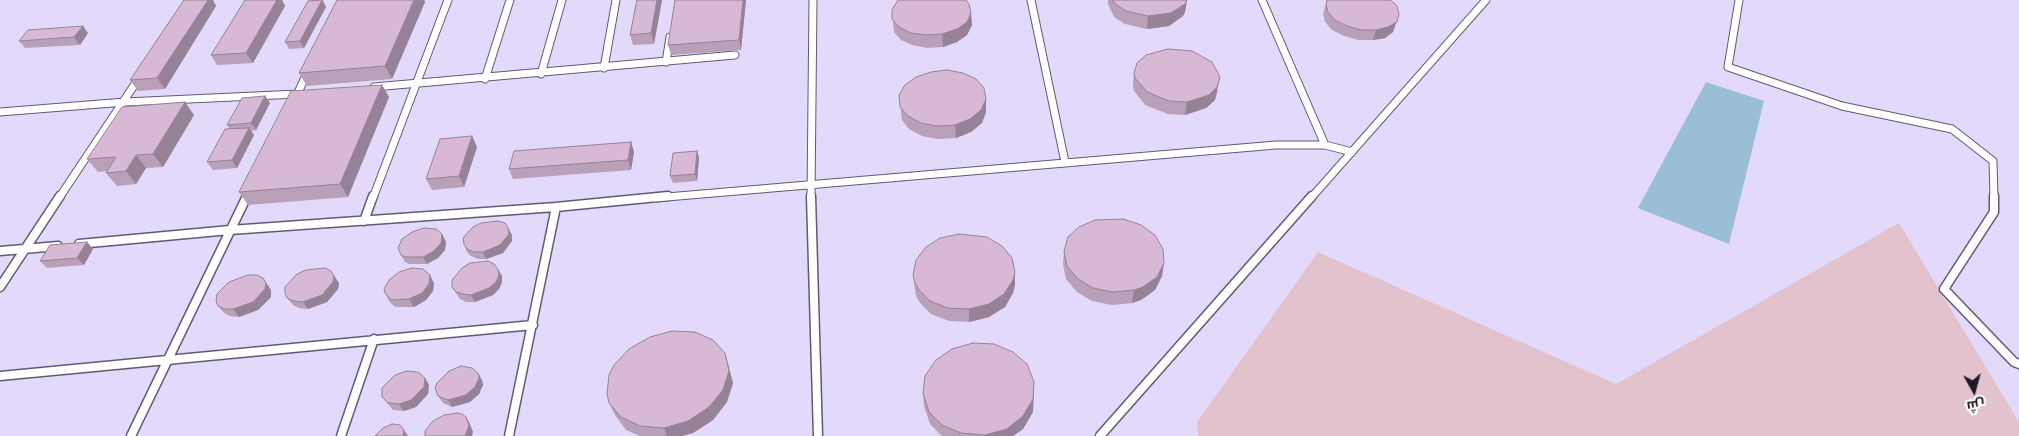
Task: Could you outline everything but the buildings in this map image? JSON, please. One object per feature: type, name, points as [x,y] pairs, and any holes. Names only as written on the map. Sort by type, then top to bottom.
[{"type":"lane","points":[[364,221],[448,0]]},
{"type":"lane","points":[[484,79],[510,0]]},
{"type":"lane","points":[[540,74],[562,0]]},
{"type":"lane","points":[[604,68],[616,0]]},
{"type":"lane","points":[[814,0],[811,184],[818,436]]},
{"type":"lane","points":[[1030,0],[1065,162]]},
{"type":"lane","points":[[1262,0],[1325,145]]},
{"type":"lane","points":[[1100,436],[1486,0]]},
{"type":"lane","points":[[1739,0],[1728,67],[1842,106],[1952,129],[1993,160],[1994,212],[1944,289],[2014,362],[2019,364]]},
{"type":"lane","points":[[666,62],[672,26]]},
{"type":"lane","points":[[362,88],[418,82],[484,79],[735,55]]},
{"type":"lane","points":[[293,103],[313,61]]},
{"type":"lane","points":[[0,287],[144,71]]},
{"type":"lane","points":[[0,112],[125,102],[307,93]]},
{"type":"lane","points":[[74,244],[230,230],[556,207],[1276,145],[1325,145],[1352,152]]},
{"type":"lane","points":[[131,436],[251,188]]},
{"type":"lane","points":[[509,436],[556,207]]},
{"type":"lane","points":[[0,251],[64,245]]},
{"type":"lane","points":[[0,376],[374,339],[533,326]]},
{"type":"lane","points":[[341,436],[374,339]]},
{"type":"shaded area","points":[[1899,223],[2019,422],[2019,436],[1198,436],[1197,422],[1318,252],[1616,384]]},
{"type":"water","points":[[1706,82],[1764,101],[1729,244],[1638,208]]}]
